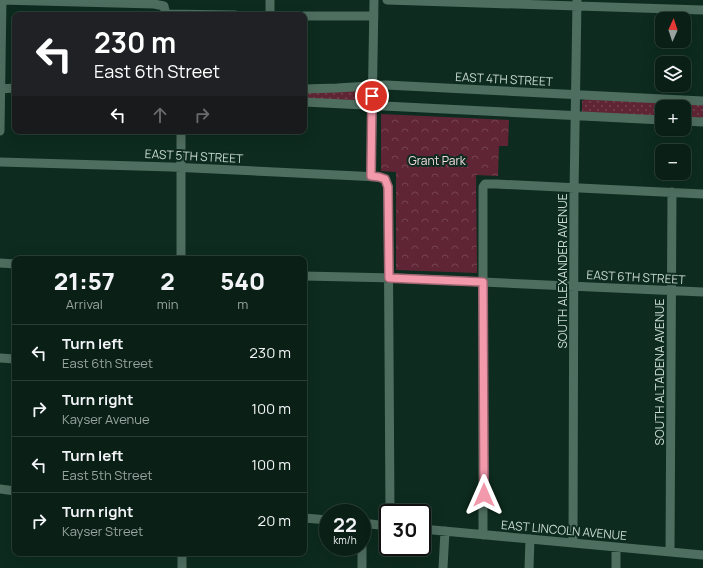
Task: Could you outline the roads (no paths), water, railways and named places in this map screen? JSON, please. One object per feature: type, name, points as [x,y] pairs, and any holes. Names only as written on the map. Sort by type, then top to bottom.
[{"type":"street","points":[[0,131],[2,0],[154,4],[164,6],[166,12]]},
{"type":"street","points":[[270,0],[270,12]]},
{"type":"street","points":[[371,176],[374,0]]},
{"type":"street","points":[[387,0],[577,3],[703,10]]},
{"type":"street","name":"SOUTH ALEXANDER AVENUE","points":[[573,543],[574,187],[577,3]]},
{"type":"street","points":[[307,16],[374,16]]},
{"type":"street","name":"EAST 4TH STREET","points":[[307,89],[394,86],[703,101]]},
{"type":"street","points":[[0,89],[12,88]]},
{"type":"street","points":[[307,102],[655,120]]},
{"type":"street","points":[[691,121],[703,122]]},
{"type":"street","points":[[181,134],[181,256]]},
{"type":"street","name":"EAST 5TH STREET","points":[[0,162],[181,167],[379,177],[386,181],[388,187],[389,278]]},
{"type":"street","points":[[483,535],[482,190],[485,184],[703,194]]},
{"type":"street","name":"SOUTH ALTADENA AVENUE","points":[[670,552],[672,192]]},
{"type":"street","points":[[0,263],[12,264]]},
{"type":"street","name":"EAST 6TH STREET","points":[[307,276],[389,278],[703,292]]},
{"type":"street","points":[[389,278],[390,504]]},
{"type":"street","points":[[0,358],[12,359]]},
{"type":"street","points":[[0,489],[12,491]]},
{"type":"street","points":[[307,518],[319,519]]},
{"type":"street","name":"EAST LINCOLN AVENUE","points":[[431,530],[703,555]]},
{"type":"street","points":[[443,568],[445,531]]},
{"type":"street","points":[[529,568],[530,539]]},
{"type":"street","points":[[616,547],[616,568]]},
{"type":"street","points":[[182,556],[182,568]]},
{"type":"street","points":[[362,556],[362,568]]},
{"type":"park label","name":"Grant Park","points":[[437,160]]}]
